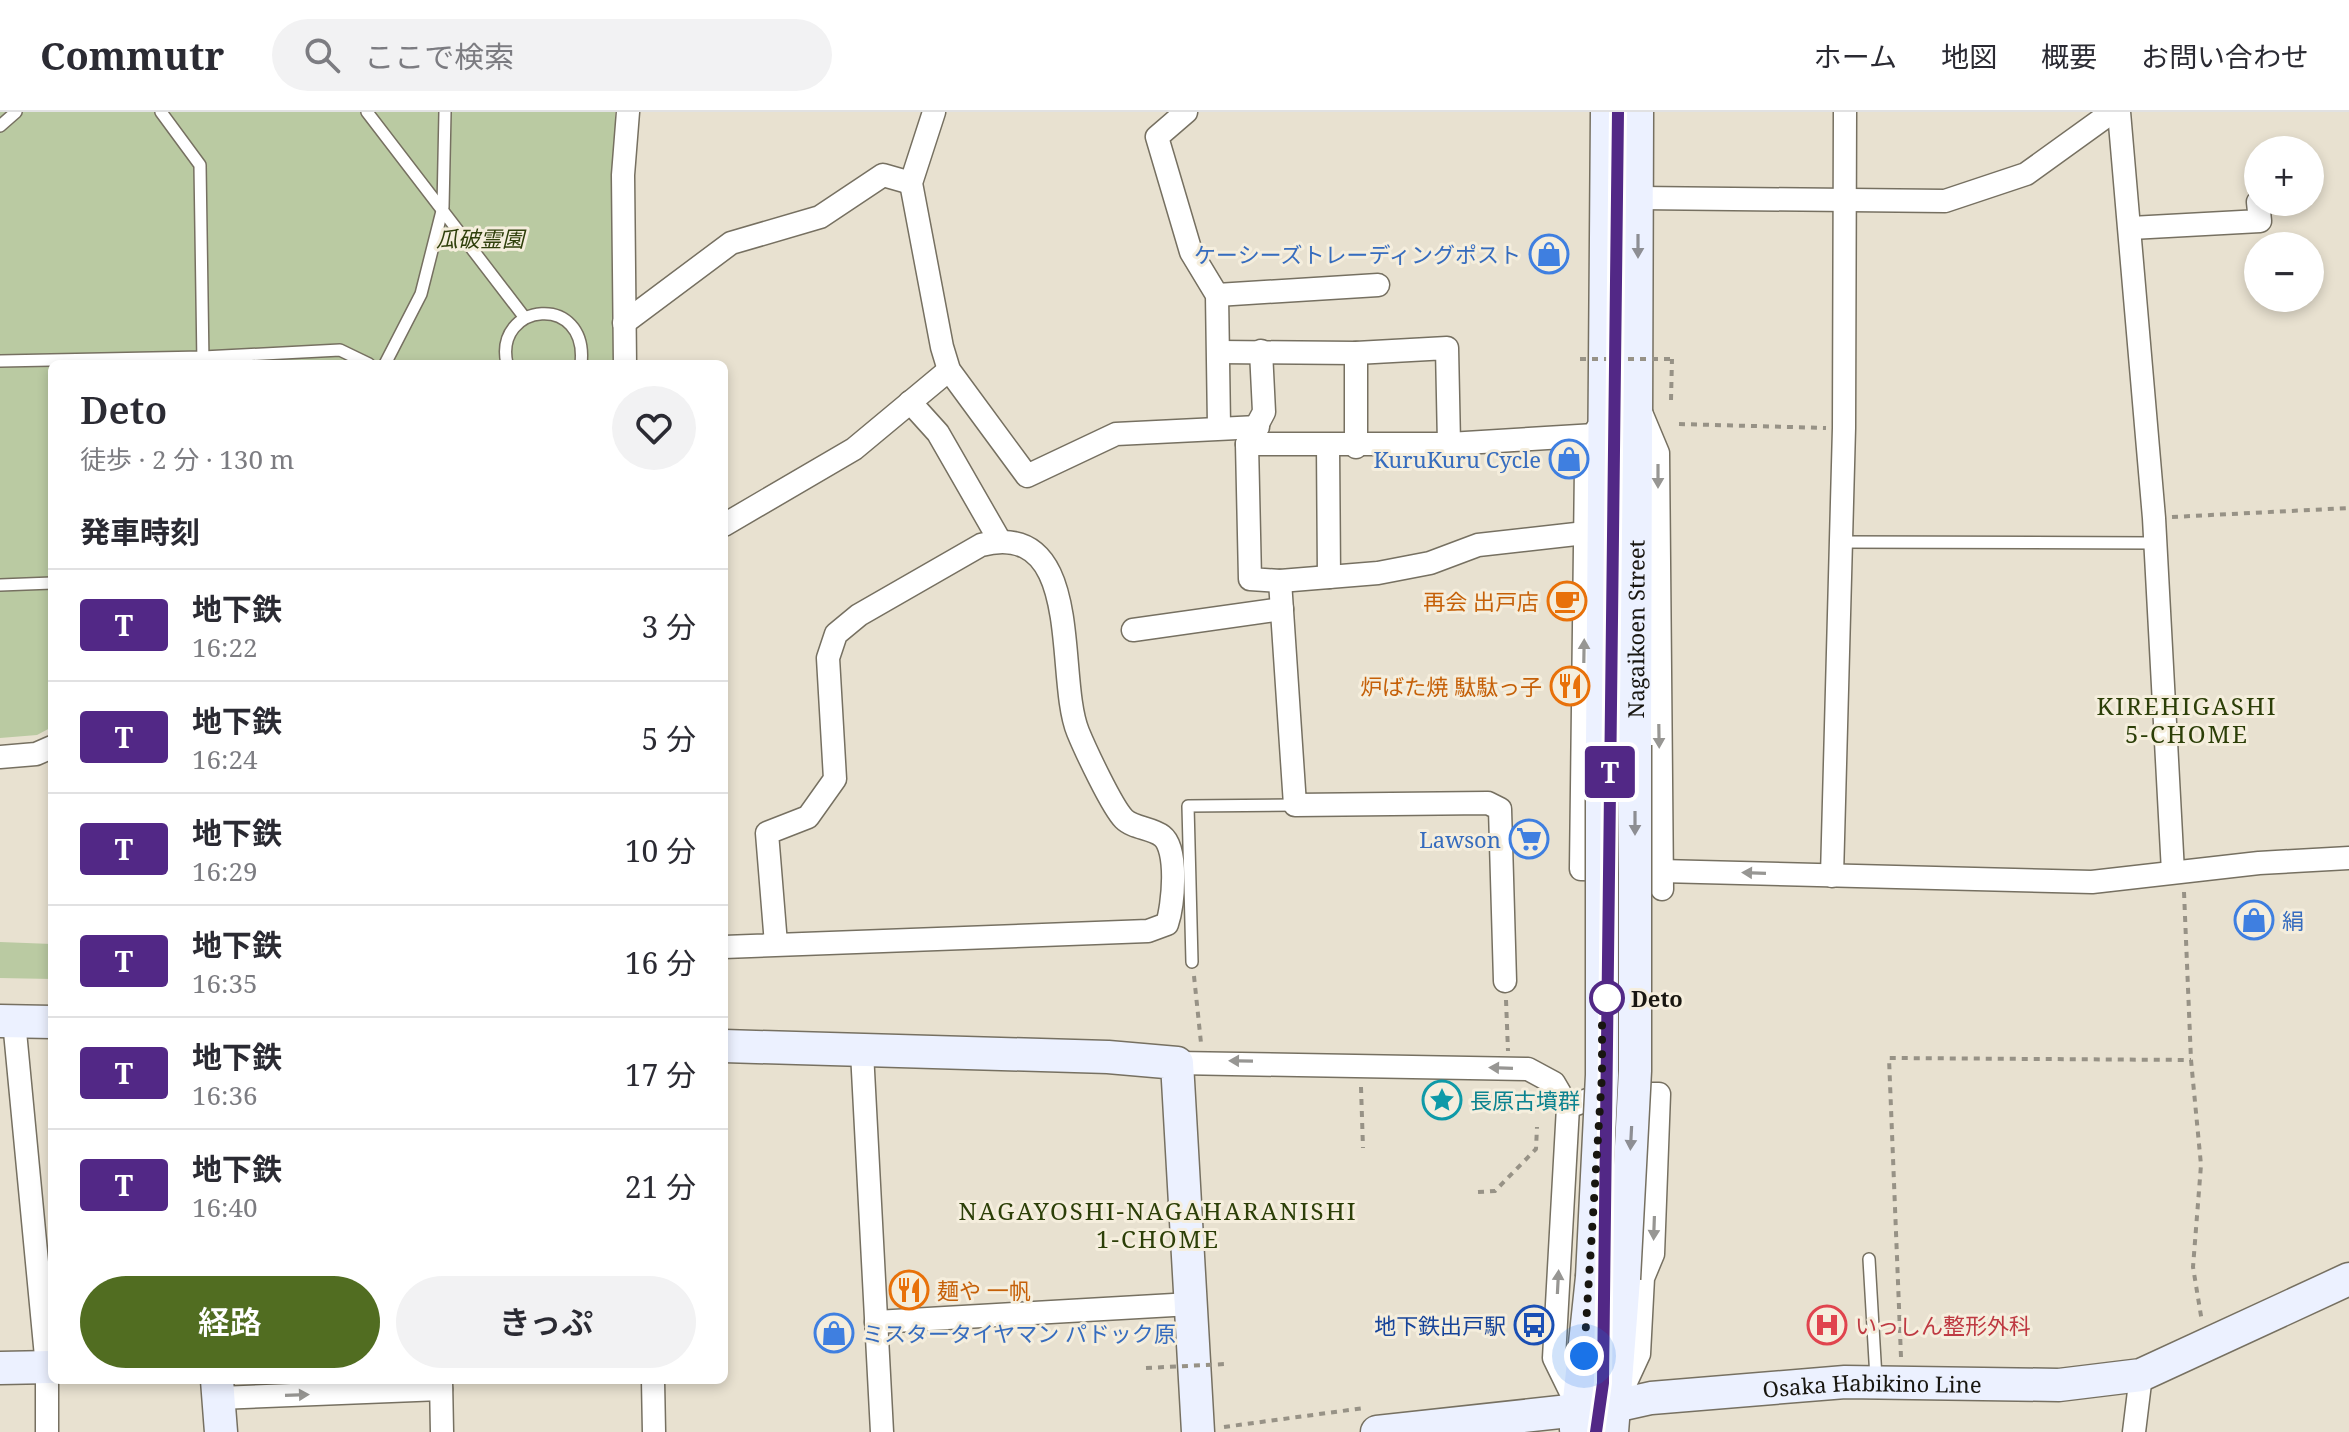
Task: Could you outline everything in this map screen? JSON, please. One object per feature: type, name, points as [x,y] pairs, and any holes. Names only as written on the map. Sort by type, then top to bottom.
[{"type":"main road","name":"Nagaikoen Street","points":[[1578,1421],[1592,1277],[1602,1075],[1607,112]]},
{"type":"main road","name":"Nagaikoen Street","points":[[1613,1419],[1635,1071],[1637,112]]},
{"type":"main road","points":[[7,1021],[48,1022]]},
{"type":"main road","points":[[728,1046],[1190,1062],[1191,1304],[1211,1425]]},
{"type":"main road","name":"Osaka Habikino Line","points":[[1371,1420],[1613,1419],[1651,1398],[1845,1382],[2059,1385],[2141,1375],[2206,1348],[2349,1279]]},
{"type":"main road","points":[[0,1368],[48,1367]]},
{"type":"main road","points":[[218,1389],[221,1432]]},
{"type":"street","points":[[625,360],[623,175],[628,112]]},
{"type":"street","points":[[934,112],[911,183],[942,347],[949,370],[1027,476],[1116,434],[1219,426],[1253,436],[1356,447],[1595,435]]},
{"type":"street","points":[[1186,112],[1157,137],[1191,252],[1217,295],[1219,426]]},
{"type":"street","points":[[1832,876],[1844,428],[1845,112]]},
{"type":"street","points":[[1639,198],[1945,201],[2026,174],[2112,112]]},
{"type":"street","points":[[2119,112],[2154,518],[2178,872]]},
{"type":"street","points":[[624,323],[731,243],[820,217],[883,175],[911,183]]},
{"type":"street","points":[[2131,228],[2260,221],[2259,216]]},
{"type":"street","points":[[1217,295],[1378,285]]},
{"type":"street","points":[[1219,352],[1356,353],[1447,348],[1449,444]]},
{"type":"street","points":[[1261,351],[1264,412],[1253,436],[1250,579],[1280,581],[1378,573],[1430,563],[1478,545],[1585,533]]},
{"type":"street","points":[[1356,353],[1356,447]]},
{"type":"street","points":[[728,523],[854,449],[949,370]]},
{"type":"street","points":[[1605,400],[1586,466],[1581,869],[1662,879],[1832,876],[2092,882],[2349,858]]},
{"type":"street","points":[[910,402],[938,433],[1000,541]]},
{"type":"street","points":[[1637,402],[1658,453],[1662,879]]},
{"type":"street","points":[[1328,445],[1329,577]]},
{"type":"street","points":[[728,947],[1148,931],[1167,924],[1173,906],[1171,849],[1163,836],[1124,820],[1077,730],[1063,615],[1044,561],[1029,547],[1000,541],[981,545],[859,615],[836,634],[828,658],[835,779],[808,817],[767,833],[776,944]]},
{"type":"street","points":[[1280,581],[1295,805],[1488,803],[1500,809],[1505,981]]},
{"type":"street","points":[[1133,630],[1282,609]]},
{"type":"street","points":[[0,757],[36,754],[48,749]]},
{"type":"street","points":[[7,1021],[48,1359]]},
{"type":"street","points":[[862,1052],[882,1432]]},
{"type":"street","points":[[1190,1062],[1510,1068],[1528,1069],[1546,1076],[1559,1089],[1568,1107],[1554,1358],[1578,1421]]},
{"type":"street","points":[[1568,1107],[1604,1094],[1659,1094],[1653,1254],[1643,1278],[1639,1354],[1613,1419]]},
{"type":"street","points":[[876,1322],[1191,1304]]},
{"type":"street","points":[[2134,1432],[2141,1375]]},
{"type":"street","points":[[47,1432],[48,1384]]},
{"type":"street","points":[[653,1384],[654,1432]]},
{"type":"street","points":[[218,1389],[441,1385],[442,1432]]},
{"type":"lane","points":[[0,126],[16,112]]},
{"type":"lane","points":[[161,112],[200,165],[203,360]]},
{"type":"lane","points":[[367,112],[443,207],[525,318]]},
{"type":"lane","points":[[387,360],[421,294],[443,207],[445,112]]},
{"type":"lane","points":[[507,360],[509,335],[525,318],[538,313],[562,317],[576,328],[583,347],[581,360]]},
{"type":"lane","points":[[215,360],[340,350],[361,360]]},
{"type":"lane","points":[[0,361],[48,361]]},
{"type":"lane","points":[[1841,542],[2154,543]]},
{"type":"lane","points":[[0,585],[48,583]]},
{"type":"lane","points":[[1192,962],[1188,806],[1295,805]]},
{"type":"lane","points":[[1869,1259],[1889,1383]]},
{"type":"path","points":[[1580,359],[1672,359],[1671,400]]},
{"type":"path","points":[[1679,424],[1844,428]]},
{"type":"path","points":[[2154,518],[2349,508]]},
{"type":"path","points":[[2178,872],[2201,1165],[2193,1267],[2206,1348]]},
{"type":"path","points":[[1190,1062],[1192,962]]},
{"type":"path","points":[[1505,981],[1510,1068]]},
{"type":"path","points":[[1889,1383],[1889,1058],[2191,1060]]},
{"type":"path","points":[[1361,1064],[1363,1148]]},
{"type":"path","points":[[1478,1192],[1495,1191],[1536,1149],[1537,1127]]},
{"type":"path","points":[[1146,1368],[1226,1364]]},
{"type":"path","points":[[1211,1425],[1225,1429],[1371,1420]]},
{"type":"green space","name":"瓜破霊園","points":[[0,112],[615,112],[615,360],[48,360],[48,729],[37,735],[0,738]]},
{"type":"green space","points":[[0,942],[48,944],[48,979],[0,978]]},
{"type":"metro line","name":"T","points":[[1596,1432],[1603,1383],[1618,112]]},
{"type":"place","name":"ケーシーズトレーディングポスト","points":[[1549,254]]},
{"type":"place","name":"KuruKuru Cycle","points":[[1569,459]]},
{"type":"place","name":"再会 出戸店","points":[[1567,601]]},
{"type":"place","name":"炉ばた焼 駄駄っ子","points":[[1570,686]]},
{"type":"place","name":"Lawson","points":[[1529,839]]},
{"type":"place","name":"絹","points":[[2254,920]]},
{"type":"place","name":"Deto","points":[[1607,998]]},
{"type":"place","name":"長原古墳群","points":[[1442,1100]]},
{"type":"place","name":"麺や 一帆","points":[[909,1290]]},
{"type":"place","name":"地下鉄出戸駅","points":[[1534,1325]]},
{"type":"place","name":"いっしん整形外科","points":[[1827,1325]]},
{"type":"place","name":"ミスタータイヤマン パドック原","points":[[834,1333]]},
{"type":"district","name":"KIREHIGASHI 5-CHOME","points":[[2187,719]]},
{"type":"district","name":"NAGAYOSHI-NAGAHARANISHI 1-CHOME","points":[[1158,1224]]},
{"type":"route","points":[[1584,1356],[1592,1277],[1602,1075],[1602,985],[1607,998]]}]
